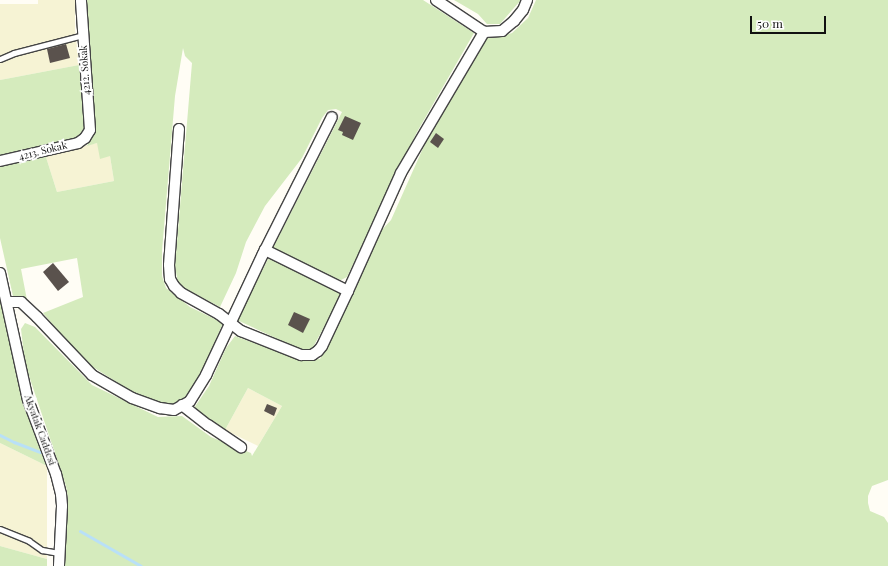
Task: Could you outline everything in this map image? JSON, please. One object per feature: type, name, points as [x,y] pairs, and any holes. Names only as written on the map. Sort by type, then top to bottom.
[{"type":"street","name":"4212. Sokak","points":[[81,0],[90,130],[85,138]]},
{"type":"street","points":[[436,0],[484,32],[502,31],[514,21],[523,10],[527,0]]},
{"type":"street","points":[[179,129],[169,265],[170,279],[181,293],[219,314],[241,331],[302,355],[312,355],[322,346],[401,173],[484,32]]},
{"type":"street","points":[[7,302],[20,302],[37,317],[92,374],[132,398],[160,408],[174,410],[190,402],[206,375],[265,250],[332,117]]},
{"type":"street","name":"4213. Sokak","points":[[0,161],[78,143],[85,138]]},
{"type":"street","points":[[265,250],[348,290]]},
{"type":"street","name":"Akyatak Caddesi","points":[[0,273],[28,400],[56,474],[61,494],[62,506],[59,566]]},
{"type":"street","points":[[182,405],[208,425],[241,447]]},
{"type":"lane","points":[[0,59],[14,53],[83,35]]},
{"type":"lane","points":[[0,529],[29,541],[42,550],[59,554]]},
{"type":"shaded area","points":[[38,0],[75,0],[75,30],[79,65],[0,80],[0,4],[38,4]]},
{"type":"shaded area","points":[[97,143],[110,156],[114,181],[57,192],[45,154]]},
{"type":"shaded area","points":[[248,388],[282,406],[258,446],[225,430]]},
{"type":"shaded area","points":[[0,443],[47,466],[47,559],[0,546]]},
{"type":"green space","points":[[84,0],[423,0],[474,33],[417,132],[347,277],[341,280],[329,277],[273,248],[342,112],[336,109],[328,110],[322,118],[302,158],[265,206],[246,242],[236,273],[220,307],[186,289],[178,283],[175,266],[192,63],[185,56],[183,48],[175,96],[162,251],[162,276],[166,288],[190,307],[223,323],[198,381],[189,395],[178,403],[165,405],[142,398],[85,362],[43,313],[83,297],[77,258],[21,269],[27,300],[20,296],[13,296],[0,238],[0,166],[45,154],[57,192],[114,181],[110,156],[100,159],[97,143],[87,146],[94,130]]},
{"type":"green space","points":[[454,0],[521,0],[500,24],[487,24],[478,14]]},
{"type":"green space","points":[[536,0],[888,0],[888,480],[872,486],[868,496],[868,503],[870,511],[884,517],[888,523],[888,566],[65,566],[68,499],[66,486],[25,364],[21,329],[25,323],[35,327],[92,385],[158,417],[182,416],[211,437],[251,453],[252,456],[282,406],[248,388],[225,430],[217,427],[194,408],[209,386],[226,348],[235,336],[298,359],[320,359],[335,331],[355,282],[379,233],[391,220],[432,128],[487,38],[499,37],[512,33],[528,18]]},
{"type":"green space","points":[[79,65],[87,109],[87,128],[76,140],[0,157],[0,80]]},
{"type":"green space","points":[[268,259],[278,261],[342,294],[312,349],[306,352],[237,320]]},
{"type":"green space","points":[[0,292],[36,436],[47,466],[0,443]]},
{"type":"green space","points":[[0,546],[47,559],[47,566],[0,566]]},
{"type":"building","points":[[66,44],[70,58],[50,63],[47,49]]},
{"type":"building","points":[[345,116],[361,123],[353,140],[342,135],[343,132],[338,130]]},
{"type":"building","points":[[436,133],[444,139],[438,148],[430,142]]},
{"type":"building","points":[[53,263],[69,282],[58,291],[43,272]]},
{"type":"building","points":[[294,312],[310,319],[303,333],[288,325]]},
{"type":"building","points":[[267,404],[277,408],[274,416],[264,411]]},
{"type":"waterway","points":[[0,435],[40,452]]},
{"type":"waterway","points":[[80,531],[141,566]]}]
